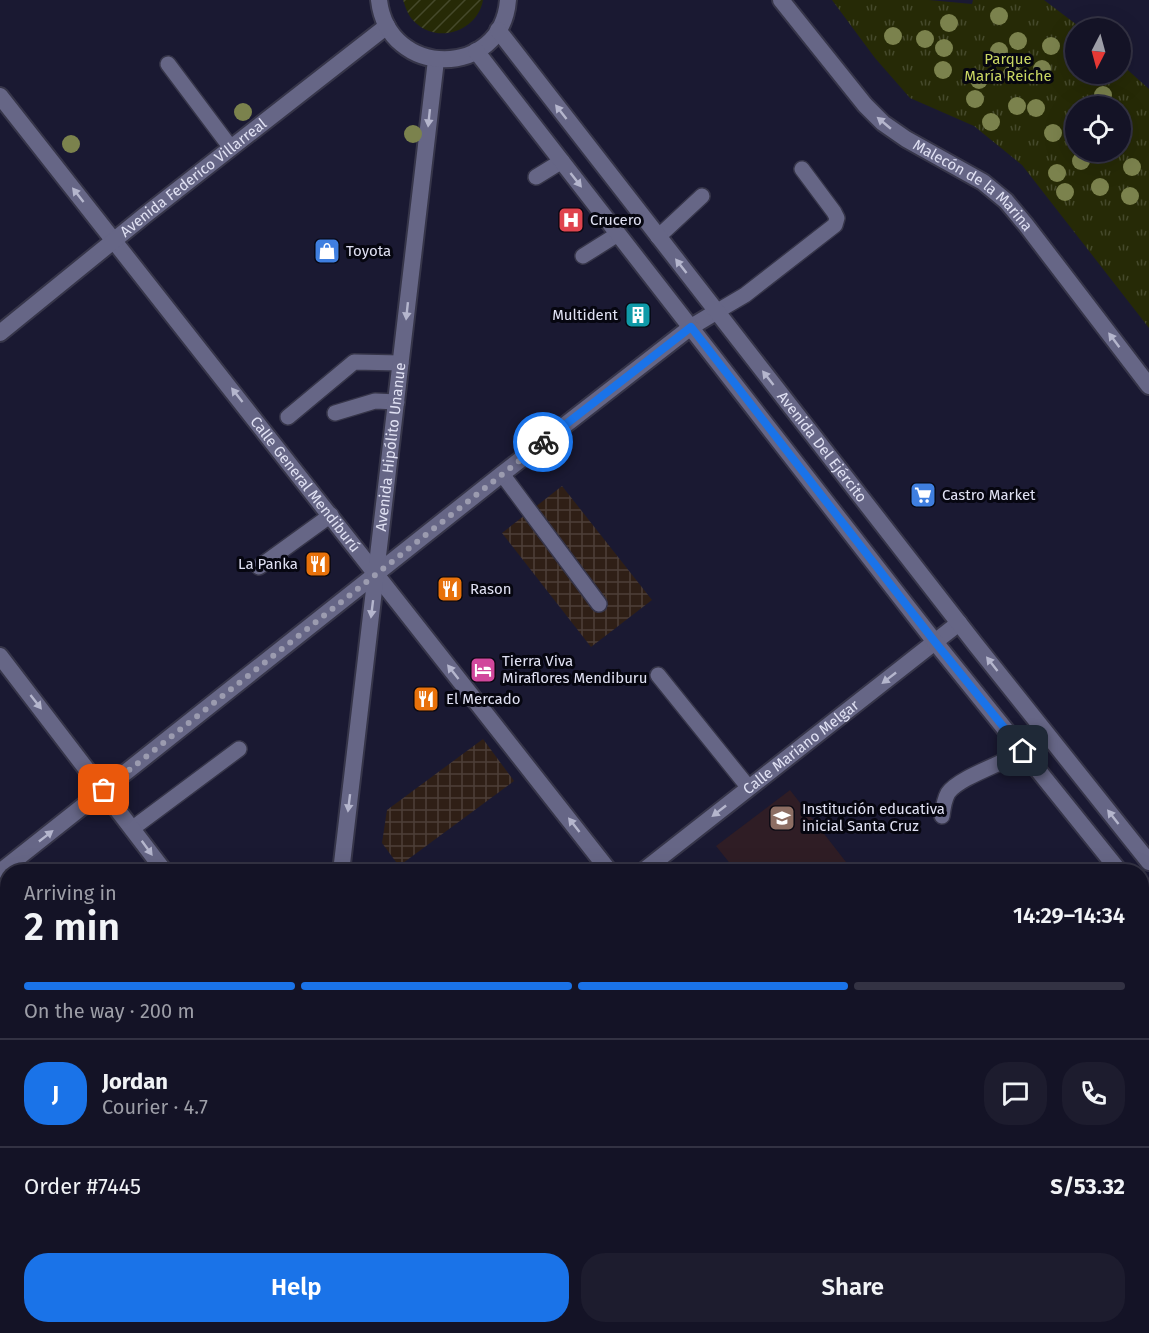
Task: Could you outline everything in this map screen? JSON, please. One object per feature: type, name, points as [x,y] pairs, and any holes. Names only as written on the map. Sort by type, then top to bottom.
[{"type":"street","points":[[379,0],[387,26],[398,41],[412,52],[436,60],[461,58],[488,42],[498,30],[506,13],[508,0]]},
{"type":"street","name":"Malecón de la Marina","points":[[781,0],[865,105],[883,123],[906,139],[983,182],[1006,201],[1149,386]]},
{"type":"street","name":"Avenida Federico Villarreal","points":[[0,333],[387,26]]},
{"type":"street","name":"Avenida Del Ejército","points":[[498,30],[959,623],[1149,862]]},
{"type":"street","name":"Avenida Del Ejército","points":[[476,51],[935,642],[1114,864]]},
{"type":"street","name":"Avenida Hipólito Unanue","points":[[342,864],[436,60]]},
{"type":"street","name":"Calle General Mendiburú","points":[[0,96],[604,864]]},
{"type":"street","points":[[10,864],[502,474],[691,327],[716,312]]},
{"type":"street","name":"Calle Mariano Melgar","points":[[652,864],[959,623]]},
{"type":"street","points":[[0,656],[159,864]]},
{"type":"lane","points":[[168,64],[231,148]]},
{"type":"lane","points":[[536,177],[562,161]]},
{"type":"lane","points":[[716,312],[745,295],[835,225],[837,218],[834,212],[802,169]]},
{"type":"lane","points":[[658,237],[702,196]]},
{"type":"lane","points":[[583,256],[618,234]]},
{"type":"lane","points":[[288,417],[354,362],[401,363]]},
{"type":"lane","points":[[335,413],[375,400],[397,402]]},
{"type":"lane","points":[[502,474],[600,604]]},
{"type":"lane","points":[[260,567],[331,515]]},
{"type":"lane","points":[[658,675],[749,788]]},
{"type":"lane","points":[[133,828],[239,748]]},
{"type":"lane","points":[[942,816],[950,790],[978,771],[991,768],[1023,751]]},
{"type":"shaded area","points":[[562,486],[652,600],[591,647],[502,533]]},
{"type":"shaded area","points":[[483,739],[514,781],[402,864],[398,864],[382,843],[387,810]]},
{"type":"shaded area","name":"Institución educativa inicial Santa Cruz","points":[[790,790],[848,864],[730,864],[716,846]]},
{"type":"green space","points":[[403,0],[483,0],[480,10],[466,26],[457,31],[436,33],[417,24],[410,16]]},
{"type":"green space","name":"Parque María Reiche","points":[[832,0],[929,0],[972,4],[973,0],[1044,0],[1068,18],[1065,18],[1065,84],[1131,84],[1131,73],[1149,89],[1149,328],[1022,165],[974,126],[910,98],[875,58]]},
{"type":"way so far","points":[[104,790],[543,442]]},
{"type":"place","name":"Crucero","points":[[571,220]]},
{"type":"place","name":"Toyota","points":[[327,251]]},
{"type":"place","name":"Multident","points":[[638,315]]},
{"type":"place","name":"Castro Market","points":[[923,495]]},
{"type":"place","name":"La Panka","points":[[318,564]]},
{"type":"place","name":"Rason","points":[[450,589]]},
{"type":"place","name":"Tierra Viva Miraflores Mendiburu","points":[[483,670]]},
{"type":"place","name":"El Mercado","points":[[426,699]]},
{"type":"place","name":"Institución educativa inicial Santa Cruz","points":[[782,818]]},
{"type":"route","points":[[543,442],[691,327],[935,642],[1023,751]]}]
